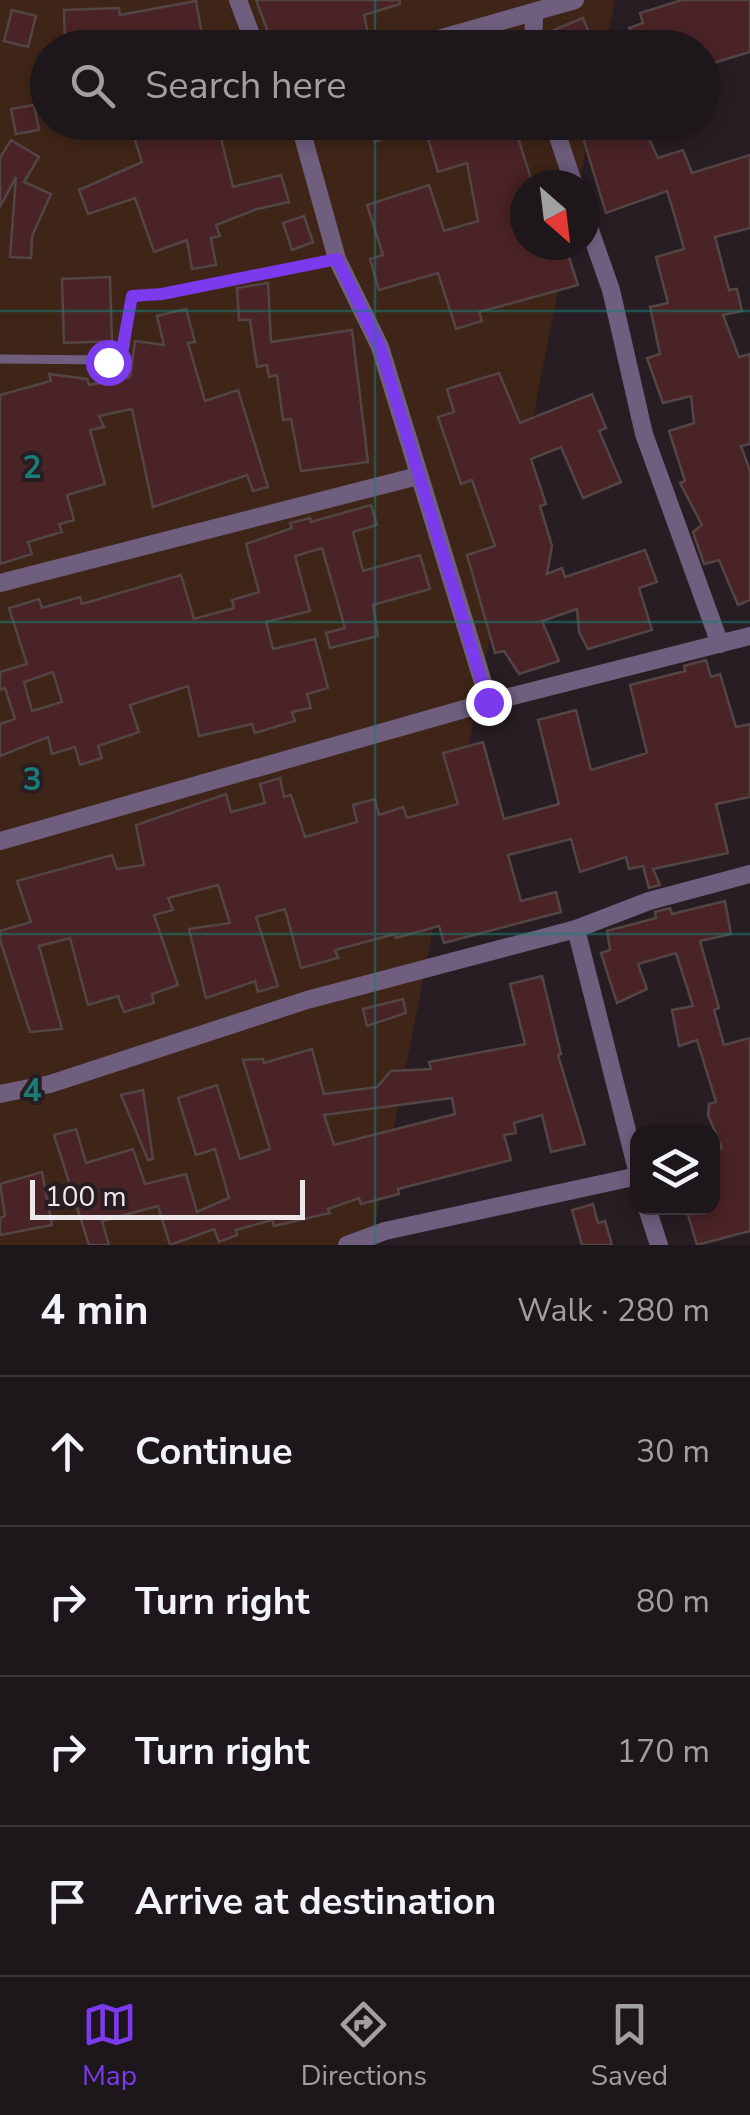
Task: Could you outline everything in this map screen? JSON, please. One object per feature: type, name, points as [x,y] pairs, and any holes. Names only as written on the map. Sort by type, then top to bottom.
[{"type":"street","points":[[238,0],[249,30]]},
{"type":"street","points":[[476,30],[576,0]]},
{"type":"street","points":[[534,15],[534,30]]},
{"type":"street","points":[[304,140],[337,259],[374,330],[488,702]]},
{"type":"street","points":[[559,140],[569,170]]},
{"type":"street","points":[[600,259],[611,290],[644,434],[720,644]]},
{"type":"street","points":[[0,583],[418,476]]},
{"type":"street","points":[[0,842],[488,702],[750,636]]},
{"type":"street","points":[[0,1094],[50,1084],[307,1000],[576,929],[649,901],[750,874]]},
{"type":"street","points":[[576,929],[630,1143]]},
{"type":"street","points":[[346,1245],[384,1232],[630,1177]]},
{"type":"street","points":[[650,1215],[659,1245]]},
{"type":"lane","points":[[0,358],[115,360],[125,347],[132,296],[162,294],[337,259]]},
{"type":"shaded area","points":[[0,0],[615,0],[609,30],[30,30],[30,140],[588,140],[582,170],[510,170],[510,260],[564,260],[371,1245],[0,1245]]},
{"type":"building","points":[[256,0],[400,0],[400,4],[364,15],[367,30],[267,30]]},
{"type":"building","points":[[682,0],[750,0],[750,52],[720,61],[720,30],[630,30],[643,23],[640,13]]},
{"type":"building","points":[[196,1],[201,30],[65,30],[64,10],[119,8],[120,15]]},
{"type":"building","points":[[12,10],[36,16],[28,47],[4,41]]},
{"type":"building","points":[[583,18],[588,30],[554,30]]},
{"type":"building","points":[[30,106],[30,132],[16,134],[11,109]]},
{"type":"building","points":[[11,140],[39,157],[24,182],[51,194],[32,236],[31,258],[10,257],[16,177],[0,207],[0,158]]},
{"type":"building","points":[[135,140],[221,140],[233,187],[281,175],[289,202],[216,225],[220,236],[211,238],[216,265],[192,269],[187,240],[154,252],[135,198],[88,214],[79,190],[142,162]]},
{"type":"building","points":[[428,140],[519,140],[528,170],[510,170],[510,260],[570,260],[578,285],[479,312],[482,321],[456,329],[438,273],[379,290],[370,259],[383,255],[367,205],[429,185],[444,231],[478,221],[467,163],[438,172]]},
{"type":"building","points":[[584,140],[650,140],[658,158],[683,150],[692,173],[750,155],[750,228],[715,237],[729,290],[737,289],[742,311],[723,315],[739,357],[750,354],[750,444],[741,446],[750,471],[750,600],[738,605],[719,560],[704,564],[693,532],[702,525],[680,483],[685,481],[669,431],[694,423],[691,396],[663,403],[647,358],[660,354],[650,307],[668,303],[656,257],[684,249],[667,191],[606,213],[600,193],[600,170],[593,170]]},
{"type":"building","points":[[304,216],[313,242],[292,250],[283,223]]},
{"type":"building","points":[[110,277],[112,341],[64,343],[62,279]]},
{"type":"building","points":[[268,283],[271,342],[352,330],[368,462],[301,471],[291,419],[283,420],[277,375],[269,377],[267,365],[257,367],[250,320],[239,320],[237,288]]},
{"type":"building","points":[[186,309],[195,342],[188,343],[205,401],[238,390],[268,487],[253,491],[247,475],[153,507],[132,409],[99,416],[104,427],[90,430],[105,484],[67,495],[74,520],[59,524],[62,532],[28,542],[32,554],[0,564],[0,395],[51,381],[49,374],[87,379],[89,385],[130,377],[135,341],[164,345],[157,316]]},
{"type":"building","points":[[499,373],[520,423],[592,394],[606,428],[599,431],[621,482],[583,498],[561,447],[531,459],[546,504],[540,506],[552,546],[547,574],[562,568],[565,577],[645,550],[657,582],[639,588],[652,630],[588,649],[579,632],[577,609],[542,621],[559,661],[519,674],[504,651],[495,653],[467,555],[495,546],[472,480],[461,484],[438,417],[454,412],[447,389]]},
{"type":"building","points":[[371,505],[377,525],[353,532],[363,571],[420,555],[430,589],[373,605],[378,636],[330,648],[326,633],[345,628],[322,548],[295,556],[310,611],[266,622],[273,649],[315,639],[328,688],[307,694],[311,708],[292,712],[295,721],[255,733],[252,724],[199,736],[188,686],[130,705],[139,732],[98,746],[102,758],[80,765],[75,747],[52,754],[48,737],[0,756],[0,724],[15,719],[5,688],[0,690],[0,672],[27,664],[9,608],[39,599],[42,608],[80,597],[82,604],[181,575],[194,619],[234,608],[232,600],[259,592],[246,544],[292,528],[290,523],[310,518],[311,522]],"holes":[[[53,672],[62,702],[32,711],[24,682]]]},
{"type":"building","points":[[706,660],[711,677],[720,674],[736,727],[750,724],[750,797],[716,804],[728,853],[653,869],[660,885],[649,888],[643,866],[629,869],[626,857],[580,872],[571,839],[508,855],[521,901],[556,892],[561,912],[444,943],[439,926],[396,938],[395,934],[335,950],[338,958],[301,968],[285,909],[256,917],[278,986],[258,992],[255,981],[206,998],[189,929],[230,923],[218,885],[168,898],[173,910],[154,915],[178,985],[152,994],[154,1003],[124,1012],[118,996],[88,1005],[70,938],[39,946],[62,1029],[30,1032],[0,940],[0,931],[31,922],[17,881],[112,855],[117,869],[144,865],[136,825],[226,794],[231,812],[265,803],[260,784],[280,778],[284,797],[291,795],[305,837],[357,822],[353,805],[375,799],[379,815],[403,807],[407,818],[458,804],[443,753],[483,742],[504,819],[559,804],[538,720],[576,710],[591,770],[647,753],[630,685],[685,671],[684,666]]},
{"type":"building","points":[[725,901],[731,934],[700,941],[719,1008],[714,1010],[724,1045],[750,1038],[750,1231],[697,1245],[688,1215],[720,1215],[722,1148],[720,1125],[712,1125],[708,1115],[709,1104],[716,1102],[697,1040],[679,1046],[672,1010],[693,1006],[676,953],[638,964],[647,989],[617,1003],[601,953],[610,950],[607,931],[656,918],[655,912],[670,908],[672,914]]},
{"type":"building","points":[[542,976],[561,1054],[558,1055],[585,1144],[551,1152],[542,1115],[514,1123],[516,1133],[504,1135],[511,1160],[398,1189],[399,1194],[361,1204],[359,1198],[328,1209],[330,1213],[274,1226],[272,1220],[236,1230],[237,1235],[219,1242],[214,1229],[170,1245],[158,1206],[102,1221],[109,1245],[89,1245],[54,1135],[76,1129],[86,1163],[133,1149],[145,1184],[186,1174],[197,1212],[229,1198],[215,1149],[196,1155],[178,1098],[217,1085],[240,1159],[270,1149],[243,1060],[263,1059],[264,1063],[312,1049],[324,1094],[377,1087],[391,1071],[431,1069],[429,1062],[525,1044],[510,984]],"holes":[[[452,1098],[455,1114],[334,1145],[324,1115]]]},
{"type":"building","points":[[403,999],[406,1013],[367,1026],[363,1009]]},
{"type":"building","points":[[143,1090],[153,1159],[148,1160],[121,1095]]},
{"type":"building","points":[[42,1172],[52,1225],[0,1235],[0,1218],[5,1216],[0,1184]]},
{"type":"building","points":[[593,1204],[598,1223],[605,1221],[612,1245],[582,1245],[572,1210]]},
{"type":"route","points":[[108,362],[121,356],[125,347],[132,296],[162,294],[337,259],[368,314],[380,347],[488,702]]}]
